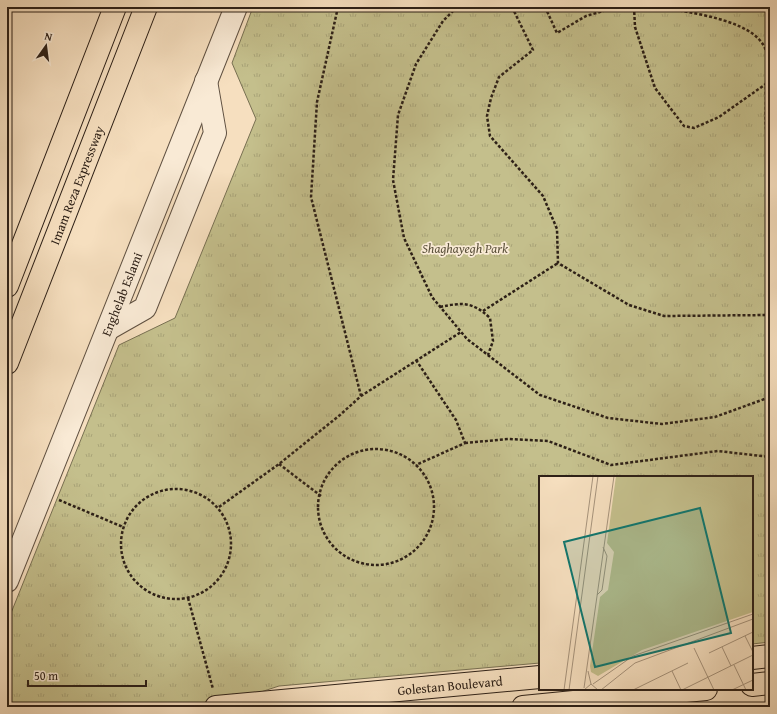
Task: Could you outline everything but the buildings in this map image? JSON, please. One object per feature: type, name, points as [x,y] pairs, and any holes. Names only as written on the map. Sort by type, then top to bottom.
[{"type":"main road","points":[[7,286],[115,7]]},
{"type":"main road","name":"Imam Reza Expressway","points":[[7,363],[146,7]]},
{"type":"main road","points":[[753,658],[770,656]]},
{"type":"main road","name":"Golestan Boulevard","points":[[217,707],[539,677]]},
{"type":"main road","points":[[753,685],[770,683]]},
{"type":"main road","points":[[523,707],[696,690]]},
{"type":"street","name":"Enghelab Eslami","points":[[7,580],[236,7]]},
{"type":"path","points":[[338,7],[317,102],[311,197],[361,396]]},
{"type":"path","points":[[457,7],[443,21],[416,64],[398,115],[393,180],[404,238],[432,297],[440,307],[466,339],[540,395],[608,418],[662,424],[715,417],[770,397]]},
{"type":"path","points":[[512,7],[533,50],[499,77],[491,98],[487,116],[490,136],[543,196],[557,230],[558,263]]},
{"type":"path","points":[[545,7],[557,33],[586,16],[617,7]]},
{"type":"path","points":[[634,7],[635,27],[655,88],[684,126],[694,128],[719,117],[765,83],[770,81]]},
{"type":"path","points":[[660,7],[742,26],[760,39],[768,56],[765,83],[765,135],[770,149]]},
{"type":"path","points":[[483,311],[558,263]]},
{"type":"path","points":[[558,263],[629,305],[664,316],[770,315]]},
{"type":"path","points":[[440,307],[455,304],[466,304],[483,311],[490,318],[493,341],[488,355]]},
{"type":"path","points":[[219,507],[279,464],[340,416],[361,396],[461,332]]},
{"type":"path","points":[[416,360],[456,420],[465,442]]},
{"type":"path","points":[[416,465],[465,442],[508,439],[548,441],[611,465],[718,451],[770,457]]},
{"type":"path","points":[[369,448],[388,449],[406,456],[422,470],[432,487],[435,508],[431,527],[421,545],[406,558],[386,565],[366,565],[348,559],[334,547],[323,532],[318,514],[321,496],[324,478],[336,464],[351,453],[369,448]]},
{"type":"path","points":[[279,464],[321,496]]},
{"type":"path","points":[[169,489],[205,497],[219,507],[228,525],[232,543],[230,561],[222,577],[208,590],[188,598],[155,597],[139,587],[128,573],[121,556],[120,537],[125,520],[136,505],[151,494],[169,489]]},
{"type":"path","points":[[43,493],[123,527]]},
{"type":"path","points":[[188,598],[217,707]]},
{"type":"green space","name":"Shaghayegh Park","points":[[253,7],[770,7],[770,642],[753,644],[753,476],[539,476],[539,663],[279,686],[215,707],[7,707],[7,623],[119,345],[175,318],[256,119],[232,63]]}]
